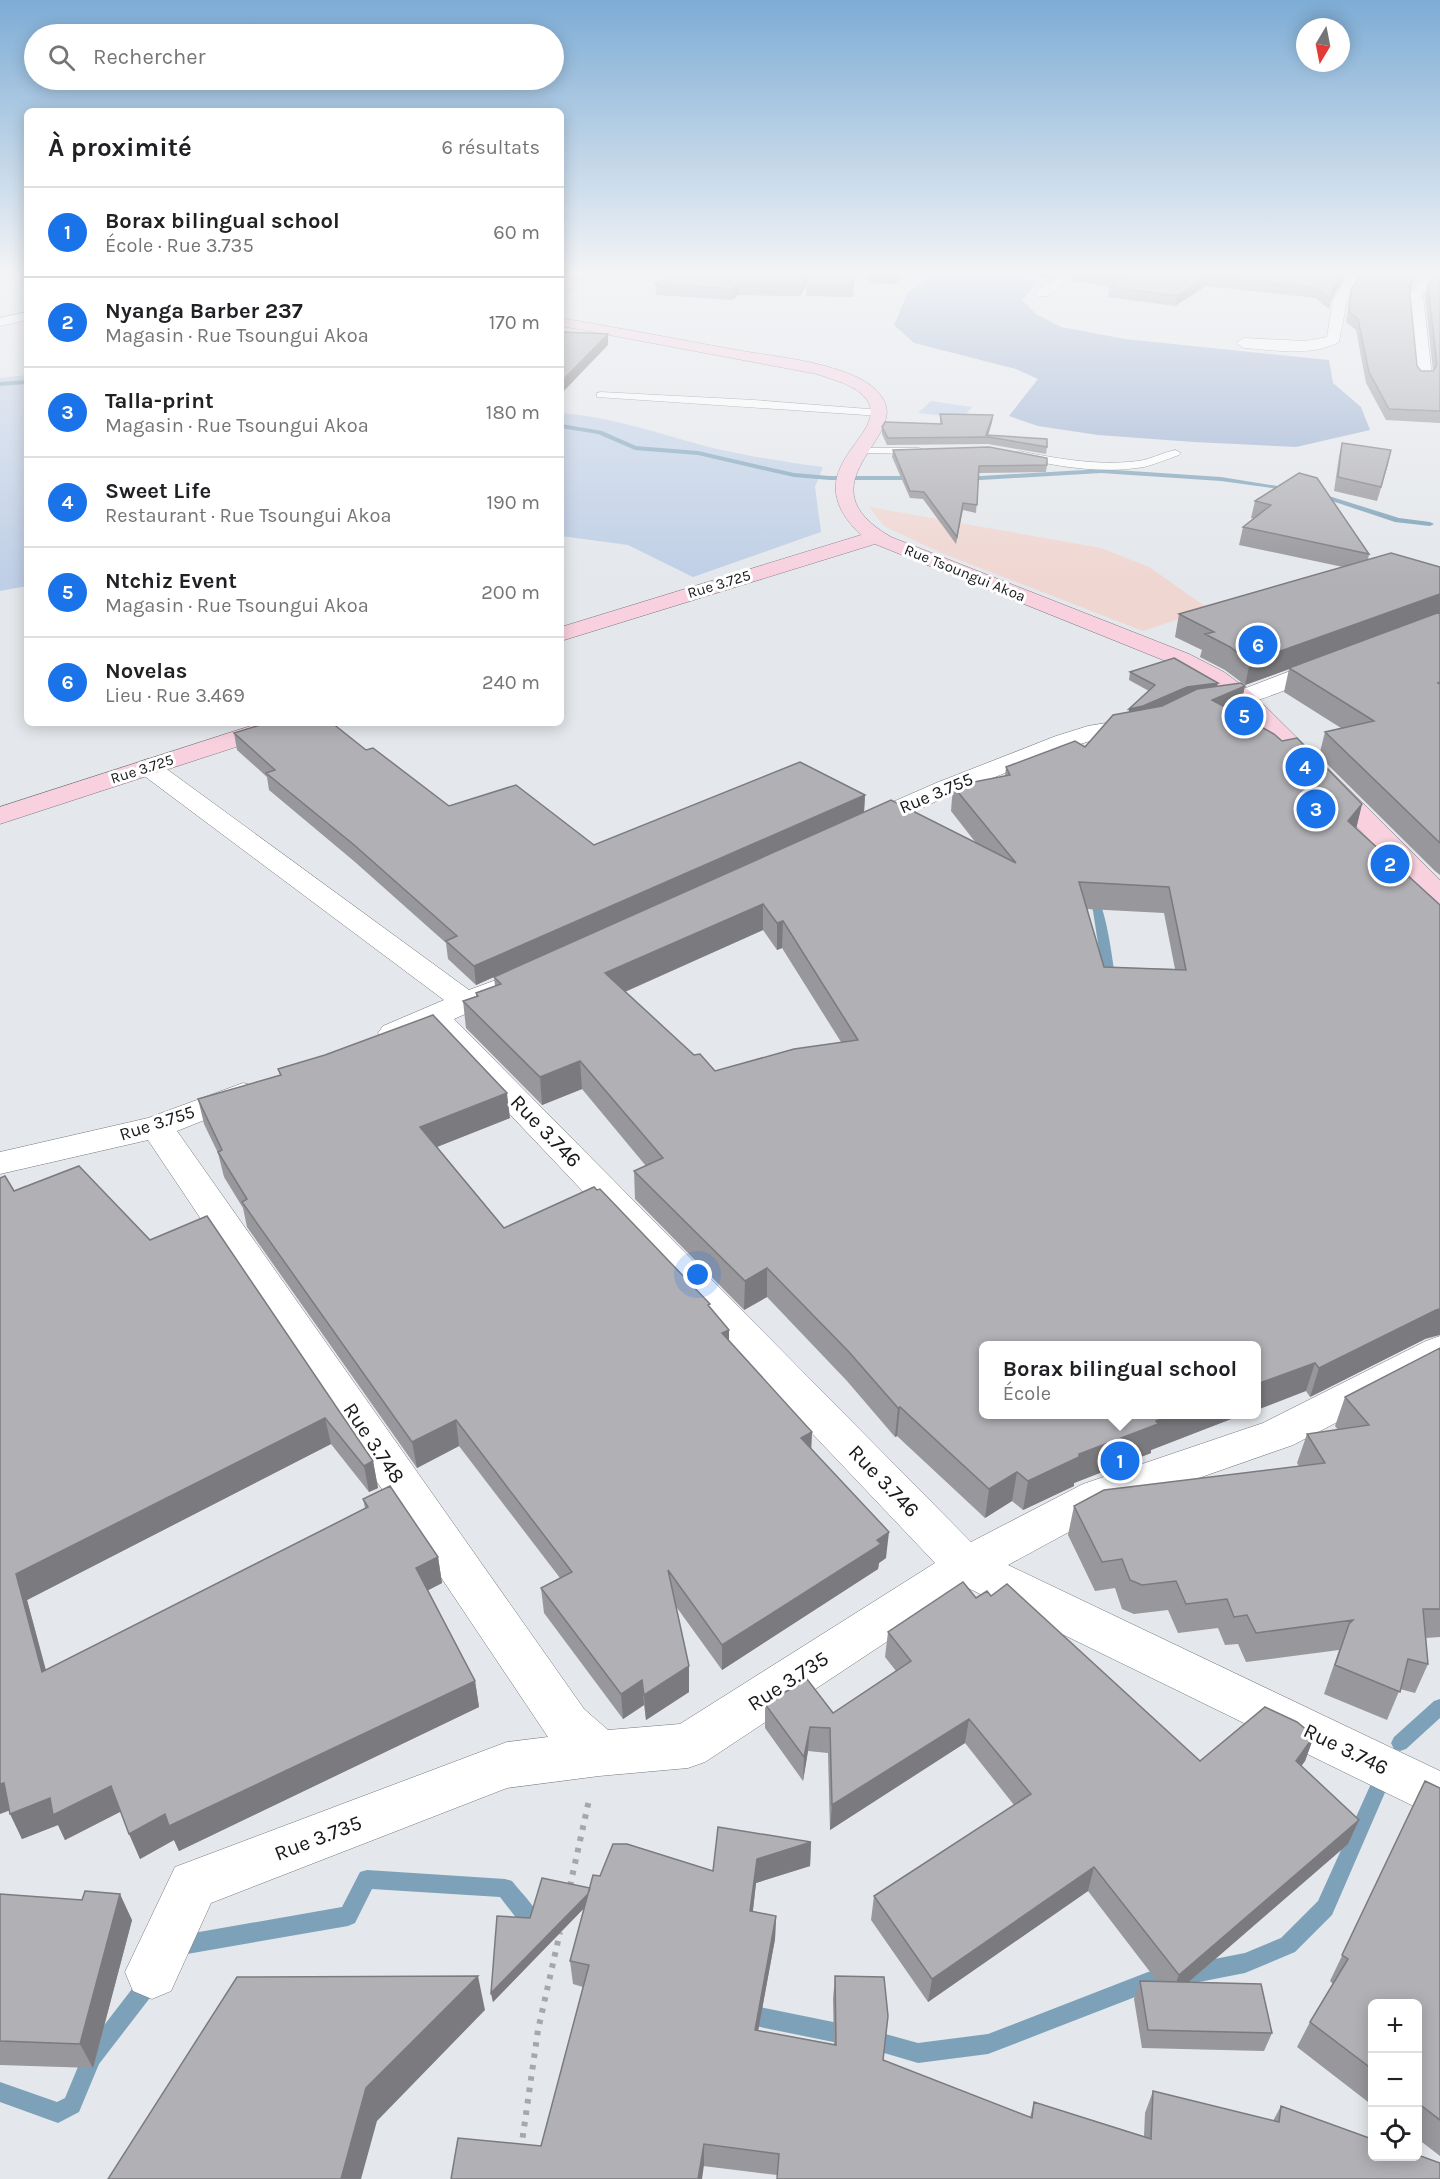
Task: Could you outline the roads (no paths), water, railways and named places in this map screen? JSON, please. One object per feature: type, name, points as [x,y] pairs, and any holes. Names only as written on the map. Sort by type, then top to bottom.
[{"type":"main road","points":[[840,377],[873,395],[880,405],[881,413]]},
{"type":"main road","name":"Rue Tsoungui Akoa","points":[[881,413],[845,475],[846,503],[853,517],[877,537],[1182,659],[1216,677],[1243,696],[1440,896]]},
{"type":"main road","name":"Rue 3.725","points":[[564,633],[877,537]]},
{"type":"main road","name":"Rue 3.725","points":[[0,816],[276,726]]},
{"type":"street","name":"Rue 3.755","points":[[839,836],[945,788],[1065,741],[1088,733],[1148,723],[1177,709],[1243,696],[1351,655]]},
{"type":"street","name":"Rue 3.746","points":[[148,767],[451,1010],[966,1566],[1440,1796]]},
{"type":"street","points":[[369,1043],[531,974]]},
{"type":"street","name":"Rue 3.755","points":[[0,1163],[157,1127],[268,1083]]},
{"type":"street","name":"Rue 3.748","points":[[157,1127],[567,1724],[599,1753]]},
{"type":"street","name":"Rue 3.735","points":[[152,1972],[193,1886],[507,1765],[599,1753],[688,1746],[966,1566],[1098,1496],[1278,1434],[1440,1351]]},
{"type":"lane","points":[[601,395],[754,403],[881,413]]},
{"type":"lane","points":[[860,450],[933,451]]},
{"type":"lane","points":[[1011,453],[1055,461],[1125,465],[1146,462],[1175,453]]},
{"type":"waterway","points":[[0,384],[24,382]]},
{"type":"waterway","points":[[564,426],[600,432],[635,448],[698,453],[794,475],[830,478],[916,478]]},
{"type":"waterway","points":[[964,479],[1101,471],[1221,479],[1293,489]]},
{"type":"waterway","points":[[1316,494],[1398,520],[1430,524]]},
{"type":"waterway","points":[[1092,895],[1098,911],[1110,982]]},
{"type":"waterway","points":[[1400,1743],[1440,1707]]},
{"type":"waterway","points":[[871,2040],[918,2053],[988,2044],[1148,1982],[1245,1963],[1288,1945],[1325,1908],[1381,1781]]},
{"type":"waterway","points":[[178,1949],[182,1945],[348,1916],[367,1879],[505,1888],[533,1924],[534,1933]]},
{"type":"waterway","points":[[0,2092],[58,2113],[72,2105],[92,2057],[149,1983]]},
{"type":"waterway","points":[[745,2014],[848,2035]]},
{"type":"place","name":"Novelas","points":[[1258,645]]},
{"type":"place","name":"Ntchiz Event","points":[[1244,716]]},
{"type":"place","name":"Sweet Life","points":[[1305,767]]},
{"type":"place","name":"Talla-print","points":[[1316,809]]},
{"type":"place","name":"Nyanga Barber 237","points":[[1390,864]]},
{"type":"place","name":"Borax bilingual school","points":[[1120,1461]]}]
